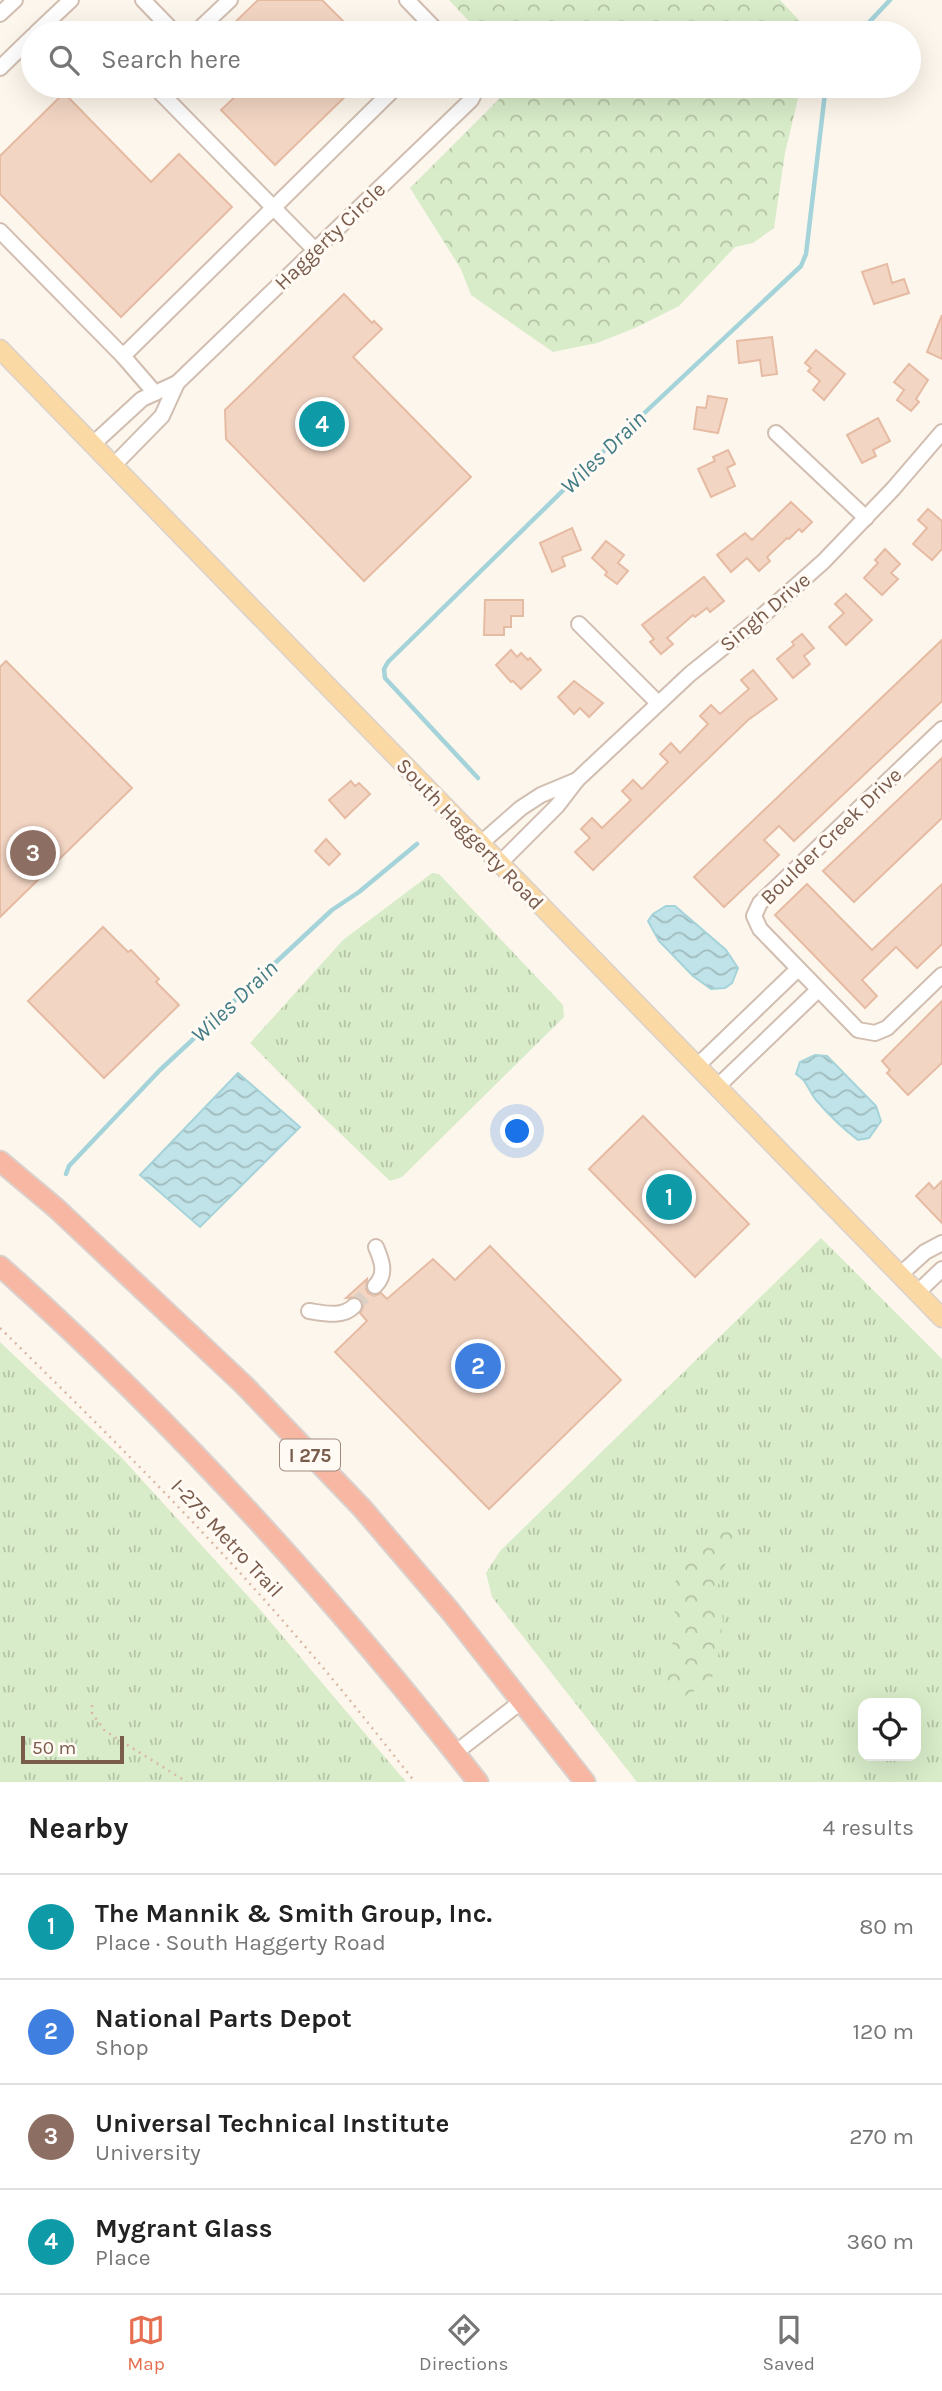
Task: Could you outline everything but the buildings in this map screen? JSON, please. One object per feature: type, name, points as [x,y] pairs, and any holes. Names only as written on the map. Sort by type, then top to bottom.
[{"type":"highway","name":"I 275","points":[[0,1161],[65,1216],[244,1385],[362,1508],[451,1612],[585,1782]]},
{"type":"highway","points":[[0,1266],[116,1373],[233,1492],[340,1611],[478,1782]]},
{"type":"main road","name":"South Haggerty Road","points":[[0,349],[942,1318]]},
{"type":"street","points":[[0,14],[15,0]]},
{"type":"street","points":[[49,21],[71,0]]},
{"type":"street","points":[[143,0],[163,21]]},
{"type":"street","points":[[208,21],[230,0]]},
{"type":"street","points":[[407,0],[427,21]]},
{"type":"street","points":[[0,68],[21,48]]},
{"type":"street","points":[[166,98],[315,250]]},
{"type":"street","points":[[123,356],[385,98]]},
{"type":"street","name":"Haggerty Circle","points":[[93,444],[142,399],[177,383],[472,98]]},
{"type":"street","points":[[0,231],[123,356],[155,393]]},
{"type":"street","name":"Haggerty Circle","points":[[113,466],[162,416],[177,383]]},
{"type":"street","name":"Singh Drive","points":[[499,864],[557,806],[577,780],[658,703],[791,592],[866,518],[942,432]]},
{"type":"street","points":[[776,433],[866,518]]},
{"type":"street","points":[[579,624],[658,703]]},
{"type":"street","name":"Boulder Creek Drive","points":[[942,729],[760,903],[754,916],[760,929],[858,1030],[875,1033],[887,1028],[942,975]]},
{"type":"street","name":"Singh Drive","points":[[480,844],[521,808],[541,795],[577,780]]},
{"type":"street","points":[[697,1066],[808,980]]},
{"type":"street","points":[[718,1087],[808,980]]},
{"type":"street","points":[[901,1274],[925,1252],[942,1243]]},
{"type":"street","points":[[375,1286],[381,1281],[383,1264],[376,1247]]},
{"type":"street","points":[[918,1292],[942,1269]]},
{"type":"street","points":[[309,1311],[332,1314],[349,1311],[354,1306]]},
{"type":"street","points":[[455,1753],[522,1701]]},
{"type":"path","name":"I-275 Metro Trail","points":[[0,1328],[101,1427],[200,1530],[308,1650],[415,1782]]},
{"type":"path","points":[[92,1705],[92,1713],[104,1731],[187,1782]]},
{"type":"green space","points":[[449,0],[780,0],[799,21],[469,21]]},
{"type":"green space","points":[[500,98],[798,98],[785,153],[774,228],[753,243],[735,247],[679,306],[597,343],[553,352],[471,295],[461,269],[410,188]]},
{"type":"green space","points":[[432,873],[439,874],[563,1005],[564,1017],[402,1177],[390,1181],[250,1043],[343,940]]},
{"type":"green space","points":[[821,1238],[942,1359],[942,1782],[637,1782],[492,1597],[486,1573],[500,1551]]},
{"type":"green space","points":[[0,1342],[120,1456],[257,1606],[406,1782],[0,1782]]},
{"type":"green space","points":[[729,1521],[738,1529],[718,1585],[723,1620],[712,1678],[683,1697],[663,1692],[657,1685],[672,1652],[675,1608],[668,1592],[712,1529]]},
{"type":"water","points":[[666,906],[675,906],[726,950],[738,968],[732,983],[725,988],[711,989],[693,976],[659,941],[648,921],[653,914]]},
{"type":"water","points":[[815,1055],[827,1056],[876,1106],[881,1121],[869,1138],[858,1140],[847,1131],[821,1106],[805,1082],[796,1074],[800,1062]]},
{"type":"water","points":[[238,1073],[300,1127],[200,1227],[140,1175]]},
{"type":"waterway","name":"Wiles Drain","points":[[870,21],[890,0]]},
{"type":"waterway","name":"Wiles Drain","points":[[478,778],[385,678],[384,669],[388,662],[590,464],[801,266],[806,254],[824,98]]},
{"type":"waterway","name":"Wiles Drain","points":[[66,1174],[69,1166],[160,1070],[332,910],[359,892],[417,844]]},
{"type":"tunnel","points":[[354,1306],[375,1286]]},
{"type":"place","name":"Mygrant Glass","points":[[322,424]]},
{"type":"place","name":"Universal Technical Institute","points":[[33,853]]},
{"type":"place","name":"The Mannik & Smith Group, Inc.","points":[[669,1197]]},
{"type":"place","name":"National Parts Depot","points":[[478,1366]]}]
